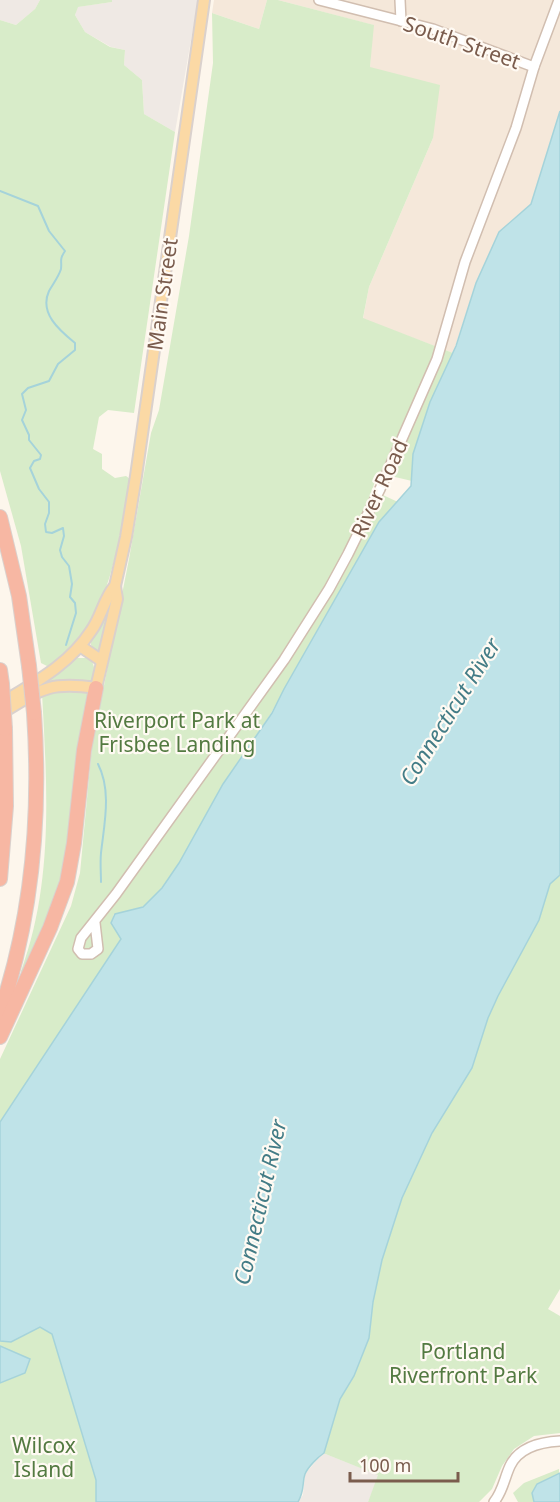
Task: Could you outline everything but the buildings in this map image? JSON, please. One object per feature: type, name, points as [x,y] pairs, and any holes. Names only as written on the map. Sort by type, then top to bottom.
[{"type":"highway","points":[[0,517],[19,596],[29,666],[34,712],[37,797],[32,872],[20,944],[0,1013]]},
{"type":"highway","points":[[0,879],[6,813],[5,729],[1,677]]},
{"type":"highway","points":[[0,1037],[50,928],[67,882],[74,843],[85,742],[96,688]]},
{"type":"main road","name":"Main Street","points":[[96,688],[117,599],[115,586],[138,464],[204,0]]},
{"type":"main road","name":"Main Street","points":[[0,704],[64,663],[93,629],[115,586]]},
{"type":"main road","points":[[80,646],[102,661]]},
{"type":"main road","points":[[0,714],[53,686],[69,684],[96,688]]},
{"type":"street","name":"South Street","points":[[319,0],[466,40],[534,67]]},
{"type":"street","points":[[400,0],[401,21]]},
{"type":"street","name":"River Road","points":[[95,923],[284,660],[329,589],[348,554],[380,489],[437,359],[465,262],[516,128],[534,67],[559,0]]},
{"type":"street","points":[[494,1502],[504,1487],[511,1465],[519,1455],[535,1445],[560,1441]]},
{"type":"shaded area","points":[[0,0],[40,0],[35,9],[16,25],[0,20]]},
{"type":"shaded area","points":[[112,0],[198,0],[175,132],[144,114],[142,80],[124,65],[125,50],[111,47],[85,32],[75,15],[77,7],[112,2]]},
{"type":"shaded area","points":[[214,0],[267,0],[259,29],[212,13]]},
{"type":"shaded area","points":[[278,0],[560,0],[560,111],[531,204],[499,232],[476,283],[453,353],[363,319],[369,287],[433,138],[370,67],[373,25]]},
{"type":"shaded area","points":[[323,1453],[379,1475],[368,1502],[298,1502],[303,1495],[305,1474]]},
{"type":"green space","points":[[40,0],[112,0],[112,2],[78,7],[75,15],[85,32],[110,47],[125,50],[124,65],[142,80],[144,114],[175,132],[134,413],[108,410],[99,417],[93,449],[102,454],[102,469],[115,478],[126,476],[130,479],[118,543],[107,585],[89,624],[77,642],[49,667],[41,663],[21,546],[0,471],[0,20],[16,25],[35,9]]},
{"type":"green space","name":"Riverport Park at Frisbee Landing","points":[[267,0],[278,0],[374,25],[370,67],[440,85],[433,138],[369,287],[363,318],[453,353],[430,402],[413,454],[412,481],[378,473],[372,490],[398,502],[379,522],[270,715],[222,786],[179,865],[157,894],[142,907],[114,914],[111,923],[121,939],[0,1122],[0,1059],[71,906],[80,873],[92,746],[151,433],[159,410],[189,236],[213,63],[212,13],[259,29]]},
{"type":"green space","points":[[113,596],[100,652],[95,651],[91,645],[91,639]]},
{"type":"green space","points":[[77,658],[92,661],[96,673],[91,681],[79,683],[69,680],[41,685],[41,683]]},
{"type":"green space","points":[[56,689],[91,691],[58,902],[22,973],[39,903],[46,833],[42,693]]},
{"type":"green space","name":"Portland Riverfront Park","points":[[560,875],[560,1289],[548,1309],[560,1316],[560,1433],[534,1436],[514,1449],[502,1466],[492,1489],[479,1502],[368,1502],[378,1475],[323,1453],[340,1399],[354,1376],[369,1338],[373,1302],[382,1260],[402,1198],[432,1133],[472,1068],[488,1018],[498,996],[539,920],[550,884]]},
{"type":"green space","name":"Wilcox Island","points":[[40,1327],[52,1334],[96,1480],[96,1502],[0,1502],[0,1383],[25,1373],[30,1359],[0,1346],[0,1341],[11,1342]]},
{"type":"green space","points":[[559,1469],[560,1502],[518,1502],[513,1493],[524,1483]]},
{"type":"water","name":"Connecticut River","points":[[560,111],[560,875],[550,884],[539,920],[498,996],[488,1018],[472,1068],[432,1133],[402,1198],[382,1260],[373,1302],[369,1338],[354,1376],[340,1399],[324,1453],[313,1462],[305,1474],[302,1494],[298,1502],[96,1502],[96,1480],[52,1334],[40,1327],[11,1342],[0,1341],[0,1122],[121,939],[111,923],[115,914],[143,907],[162,888],[179,863],[223,784],[272,713],[379,522],[411,486],[413,454],[430,402],[456,346],[476,283],[499,232],[531,204]]},
{"type":"water","points":[[0,1346],[30,1359],[25,1373],[0,1383]]},
{"type":"water","points":[[560,1473],[560,1502],[534,1502],[532,1493],[537,1484]]},
{"type":"waterway","points":[[0,191],[38,206],[49,231],[65,251],[61,258],[60,272],[49,291],[47,307],[57,327],[75,343],[75,350],[58,364],[49,381],[28,388],[22,394],[26,410],[22,420],[29,440],[41,455],[40,459],[34,461],[30,468],[39,489],[49,502],[46,532],[52,533],[63,528],[64,536],[60,550],[69,566],[72,584],[70,597],[75,603],[76,613],[66,645]]},
{"type":"waterway","points":[[98,764],[105,785],[106,797],[101,882]]}]
